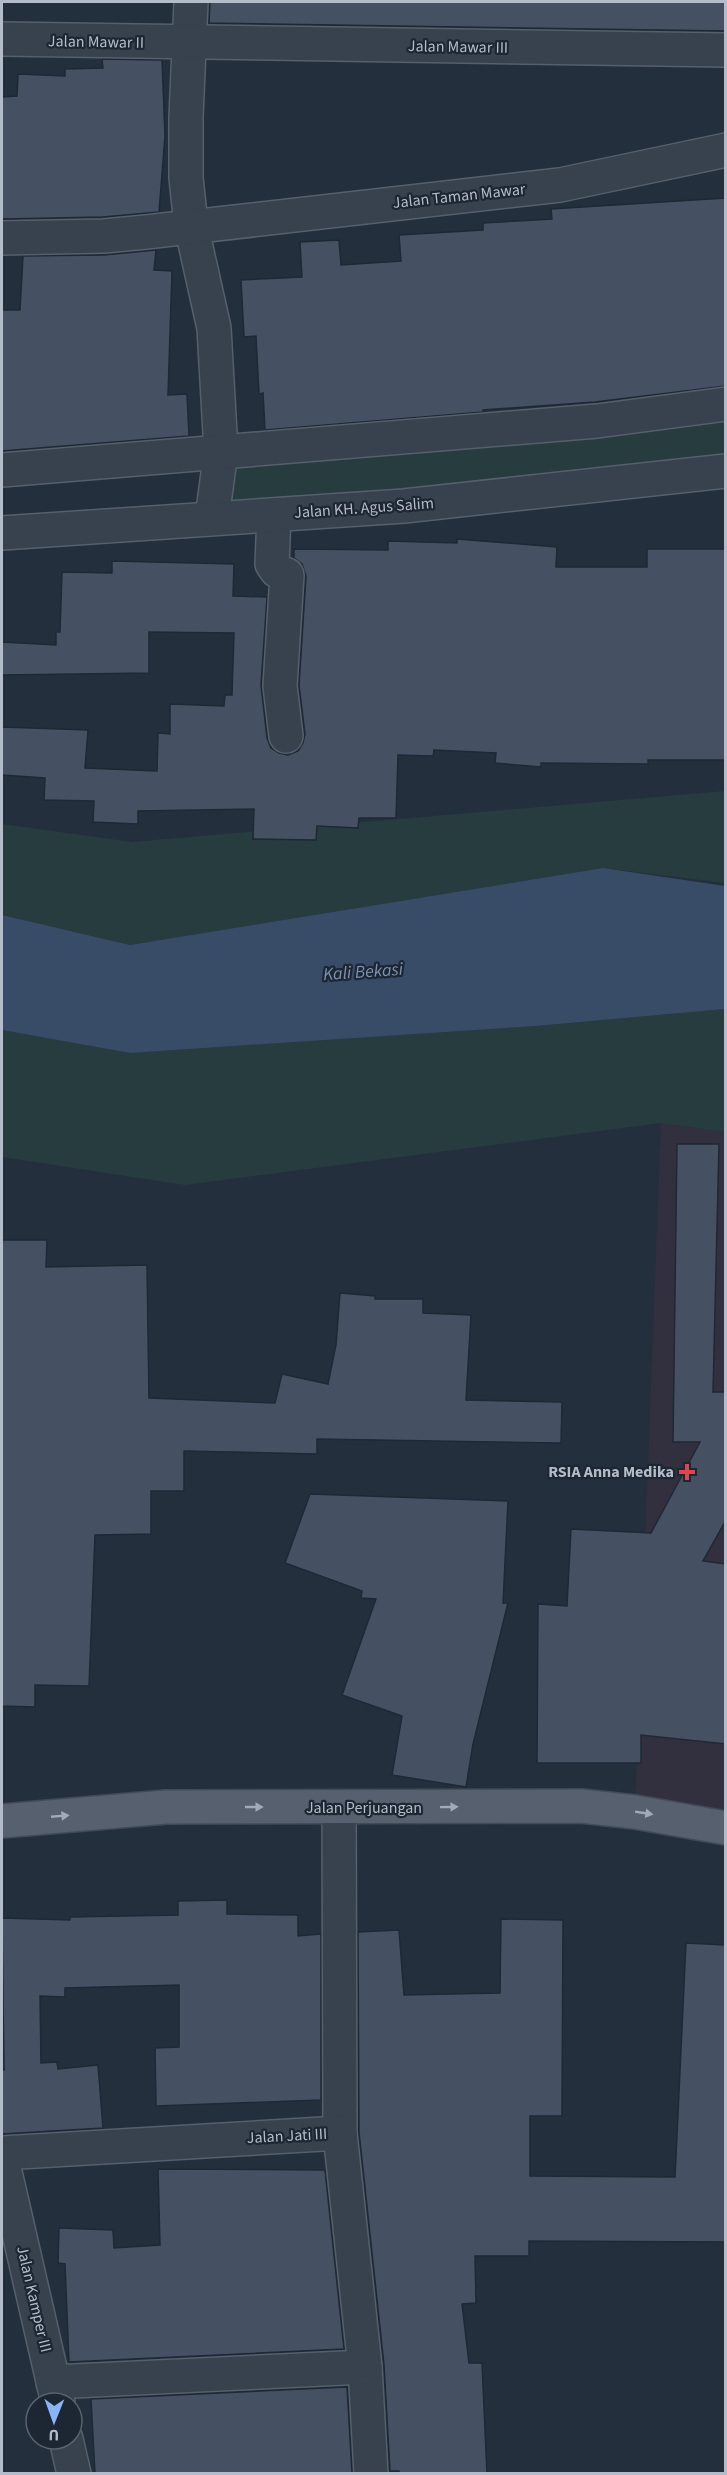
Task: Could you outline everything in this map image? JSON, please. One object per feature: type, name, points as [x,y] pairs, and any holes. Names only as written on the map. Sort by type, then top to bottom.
[{"type":"main road","name":"Jalan Perjuangan","points":[[2,1821],[166,1807],[581,1806],[635,1812],[726,1828]]},
{"type":"street","points":[[191,2],[186,148],[191,225],[214,328],[221,451],[212,518]]},
{"type":"street","name":"Jalan Mawar II","points":[[2,39],[190,44]]},
{"type":"street","name":"Jalan Mawar III","points":[[190,44],[726,50]]},
{"type":"street","name":"Jalan Taman Mawar","points":[[2,238],[104,236],[560,186],[726,150]]},
{"type":"street","points":[[2,470],[597,421],[726,404]]},
{"type":"street","name":"Jalan KH. Agus Salim","points":[[2,532],[404,506],[726,471]]},
{"type":"street","points":[[274,515],[272,564],[277,571],[287,575],[280,686],[286,735]]},
{"type":"street","points":[[339,1808],[340,2133]]},
{"type":"street","name":"Jalan Jati III","points":[[2,2153],[340,2133],[366,2367],[371,2474]]},
{"type":"street","name":"Jalan Kamper III","points":[[2,2159],[55,2391]]},
{"type":"street","points":[[79,2391],[366,2367]]},
{"type":"street","points":[[69,2451],[74,2474]]},
{"type":"shaded area","name":"RSIA Anna Medika","points":[[661,1123],[725,1132],[725,1828],[635,1812]]},
{"type":"green space","points":[[725,404],[725,471],[212,518],[221,451]]},
{"type":"green space","points":[[725,791],[725,883],[603,868],[130,945],[2,915],[2,824],[132,842]]},
{"type":"green space","points":[[725,1009],[725,1132],[661,1123],[185,1185],[2,1157],[2,1030],[130,1053],[536,1026]]},
{"type":"water","name":"Kali Bekasi","points":[[603,868],[725,886],[725,1009],[536,1026],[130,1053],[2,1030],[2,915],[130,945]]},
{"type":"building","points":[[210,2],[726,2],[726,31],[209,23]]},
{"type":"building","points":[[102,59],[162,60],[165,136],[159,212],[103,217],[2,219],[2,97],[17,96],[18,74],[65,76],[65,69],[103,68]]},
{"type":"building","points":[[726,198],[726,386],[595,402],[265,430],[263,393],[259,394],[256,336],[244,337],[241,280],[302,277],[300,242],[339,240],[341,265],[401,261],[399,235],[483,230],[483,223],[552,219],[551,209]]},
{"type":"building","points":[[156,250],[154,270],[172,271],[168,395],[187,394],[189,436],[2,451],[2,310],[20,310],[23,256],[104,255]]},
{"type":"building","points":[[457,539],[557,547],[556,567],[647,567],[647,549],[726,549],[726,760],[648,760],[648,764],[541,763],[541,767],[495,763],[496,753],[434,750],[433,756],[398,755],[396,818],[359,818],[358,828],[317,826],[316,840],[253,839],[254,809],[138,811],[138,824],[93,822],[94,801],[44,800],[45,778],[2,775],[2,727],[88,730],[85,768],[157,771],[158,733],[170,734],[170,704],[224,706],[225,695],[232,695],[234,633],[149,632],[149,673],[2,675],[2,642],[56,645],[56,632],[60,632],[62,572],[112,573],[112,561],[234,564],[233,596],[267,597],[261,685],[267,738],[271,748],[288,755],[298,751],[305,734],[299,685],[306,576],[302,564],[294,558],[294,549],[388,550],[388,541],[457,543]]},
{"type":"building","name":"RSIA Anna Medika","points":[[677,1144],[719,1144],[713,1392],[726,1392],[726,1520],[703,1561],[726,1564],[726,1744],[641,1735],[641,1763],[537,1763],[538,1604],[567,1606],[571,1529],[651,1533],[700,1442],[673,1442]]},
{"type":"building","points":[[2,1240],[47,1240],[46,1267],[147,1265],[149,1398],[275,1403],[282,1374],[328,1384],[336,1345],[340,1293],[375,1296],[375,1299],[423,1299],[423,1313],[471,1315],[466,1400],[562,1402],[561,1443],[317,1439],[317,1454],[184,1451],[184,1491],[151,1491],[151,1534],[95,1535],[89,1686],[35,1685],[35,1707],[2,1706]]},
{"type":"building","points":[[310,1494],[508,1501],[503,1603],[508,1603],[473,1744],[466,1787],[392,1775],[402,1716],[342,1695],[376,1599],[361,1598],[362,1591],[285,1563]]},
{"type":"building","points":[[227,1900],[227,1914],[298,1915],[298,1936],[321,1934],[321,2100],[156,2106],[155,2048],[179,2047],[179,1985],[65,1988],[65,1997],[40,1996],[41,2063],[57,2062],[58,2069],[98,2065],[103,2128],[2,2134],[2,2070],[4,2070],[2,1918],[70,1920],[70,1917],[178,1915],[178,1901]]},
{"type":"building","points":[[501,1919],[563,1920],[562,2116],[530,2116],[530,2176],[675,2177],[686,1943],[726,1945],[726,2242],[529,2241],[529,2256],[475,2256],[476,2303],[462,2304],[469,2363],[482,2363],[487,2474],[399,2474],[399,2471],[390,2471],[384,2365],[359,2132],[358,1932],[399,1930],[404,1995],[500,1993]]},
{"type":"building","points":[[158,2169],[325,2170],[344,2349],[69,2362],[65,2264],[58,2263],[59,2228],[113,2230],[114,2248],[160,2245]]},
{"type":"building","points":[[347,2387],[352,2473],[95,2474],[91,2399]]},
{"type":"place","name":"RSIA Anna Medika","points":[[687,1472]]}]
